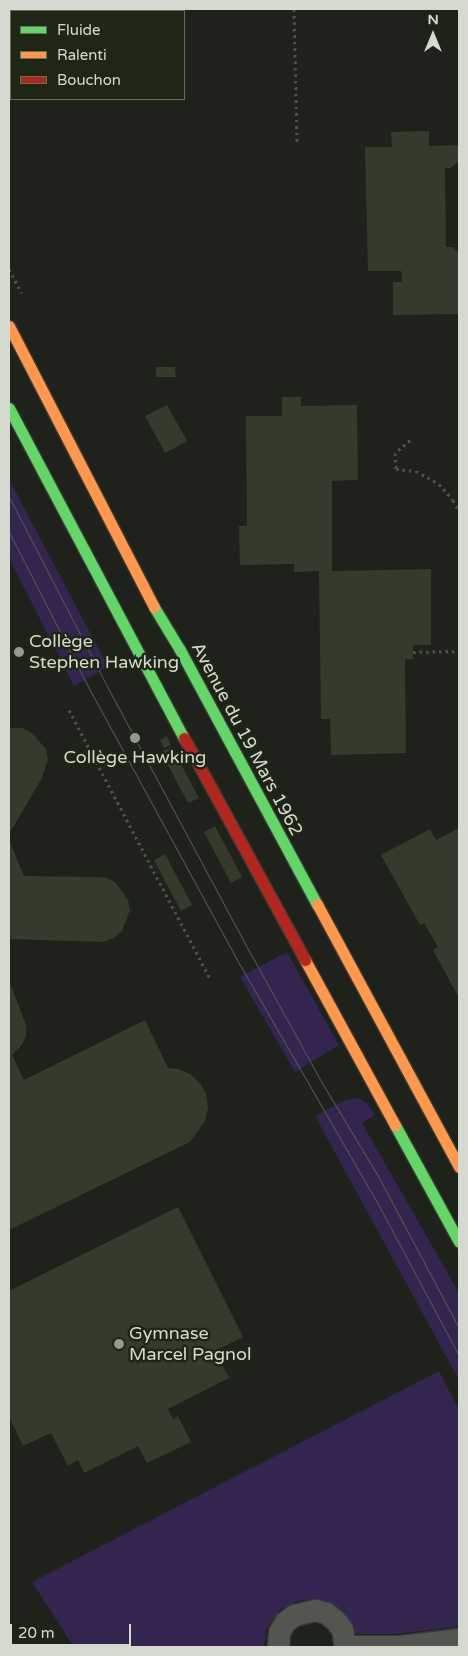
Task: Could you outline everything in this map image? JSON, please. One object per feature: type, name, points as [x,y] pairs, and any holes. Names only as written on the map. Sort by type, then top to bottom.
[{"type":"street","name":"Avenue du 19 Mars 1962","points":[[9,326],[164,627],[180,650],[459,1166]]},
{"type":"street","points":[[9,408],[146,668],[459,1242]]},
{"type":"lane","points":[[278,1647],[279,1632],[285,1622],[294,1615],[315,1610],[326,1613],[335,1620],[342,1629],[345,1647],[400,1646],[459,1639]]},
{"type":"path","points":[[294,9],[297,146]]},
{"type":"path","points":[[410,440],[395,453],[396,469],[416,471],[438,484],[453,500],[459,512]]},
{"type":"path","points":[[413,652],[459,651]]},
{"type":"path","points":[[68,710],[211,980]]},
{"type":"shaded area","points":[[9,479],[108,667],[74,686],[9,558]]},
{"type":"shaded area","points":[[287,952],[339,1045],[295,1072],[240,977]]},
{"type":"shaded area","points":[[359,1098],[367,1103],[375,1115],[362,1123],[459,1293],[459,1380],[315,1116],[345,1100]]},
{"type":"shaded area","points":[[439,1371],[459,1410],[459,1627],[395,1634],[356,1634],[343,1612],[328,1602],[313,1599],[297,1601],[280,1610],[266,1630],[264,1647],[74,1647],[32,1582]]},
{"type":"building","points":[[429,131],[429,146],[458,145],[458,162],[451,168],[445,168],[446,247],[453,247],[459,253],[459,314],[393,315],[393,282],[402,282],[401,271],[368,271],[365,147],[392,147],[391,132]]},
{"type":"building","points":[[156,367],[175,367],[176,377],[156,377]]},
{"type":"building","points":[[282,397],[301,397],[301,406],[357,405],[358,480],[332,481],[332,571],[431,569],[431,645],[413,645],[413,659],[405,659],[406,753],[331,755],[330,719],[321,719],[319,571],[294,572],[294,564],[240,565],[239,526],[247,526],[246,416],[282,416]]},
{"type":"building","points":[[167,405],[187,441],[165,453],[145,416]]},
{"type":"building","points":[[9,728],[22,728],[32,733],[46,749],[48,760],[41,780],[9,834]]},
{"type":"building","points":[[167,736],[171,745],[164,748],[160,740]]},
{"type":"building","points":[[172,747],[199,798],[188,803],[161,752]]},
{"type":"building","points":[[215,826],[242,877],[231,883],[204,832]]},
{"type":"building","points":[[459,828],[459,998],[433,950],[438,947],[424,923],[420,925],[381,855],[430,829],[436,840]]},
{"type":"building","points":[[9,840],[24,876],[96,877],[107,878],[116,883],[128,900],[130,910],[122,931],[114,938],[103,942],[9,939]]},
{"type":"building","points":[[165,854],[192,905],[181,911],[154,860]]},
{"type":"building","points":[[9,981],[26,1025],[26,1036],[22,1045],[12,1055],[24,1080],[145,1020],[168,1068],[178,1069],[190,1074],[200,1083],[206,1094],[208,1108],[205,1121],[190,1142],[9,1230]]},
{"type":"building","name":"Gymnase Marcel Pagnol","points":[[178,1207],[243,1337],[215,1351],[229,1378],[168,1409],[173,1419],[178,1416],[191,1442],[147,1463],[138,1446],[84,1473],[78,1460],[68,1466],[51,1433],[23,1446],[9,1417],[9,1291]]},
{"type":"tram line","points":[[9,497],[108,688],[253,958],[322,1083],[377,1174],[459,1328]]},
{"type":"tram line","points":[[9,532],[91,692],[240,965],[378,1204],[459,1356]]},
{"type":"traffic: fast","points":[[9,408],[184,738]]},
{"type":"traffic: fast","points":[[154,607],[180,650],[317,904]]},
{"type":"traffic: fast","points":[[395,1125],[459,1242]]},
{"type":"traffic: slow","points":[[9,326],[154,607]]},
{"type":"traffic: slow","points":[[317,904],[459,1167]]},
{"type":"traffic: slow","points":[[305,960],[395,1125]]},
{"type":"traffic: jam","points":[[184,738],[305,960]]},
{"type":"place","name":"Collège Stephen Hawking","points":[[19,652]]},
{"type":"place","name":"Collège Hawking","points":[[135,738]]},
{"type":"place","name":"Gymnase Marcel Pagnol","points":[[119,1344]]}]
